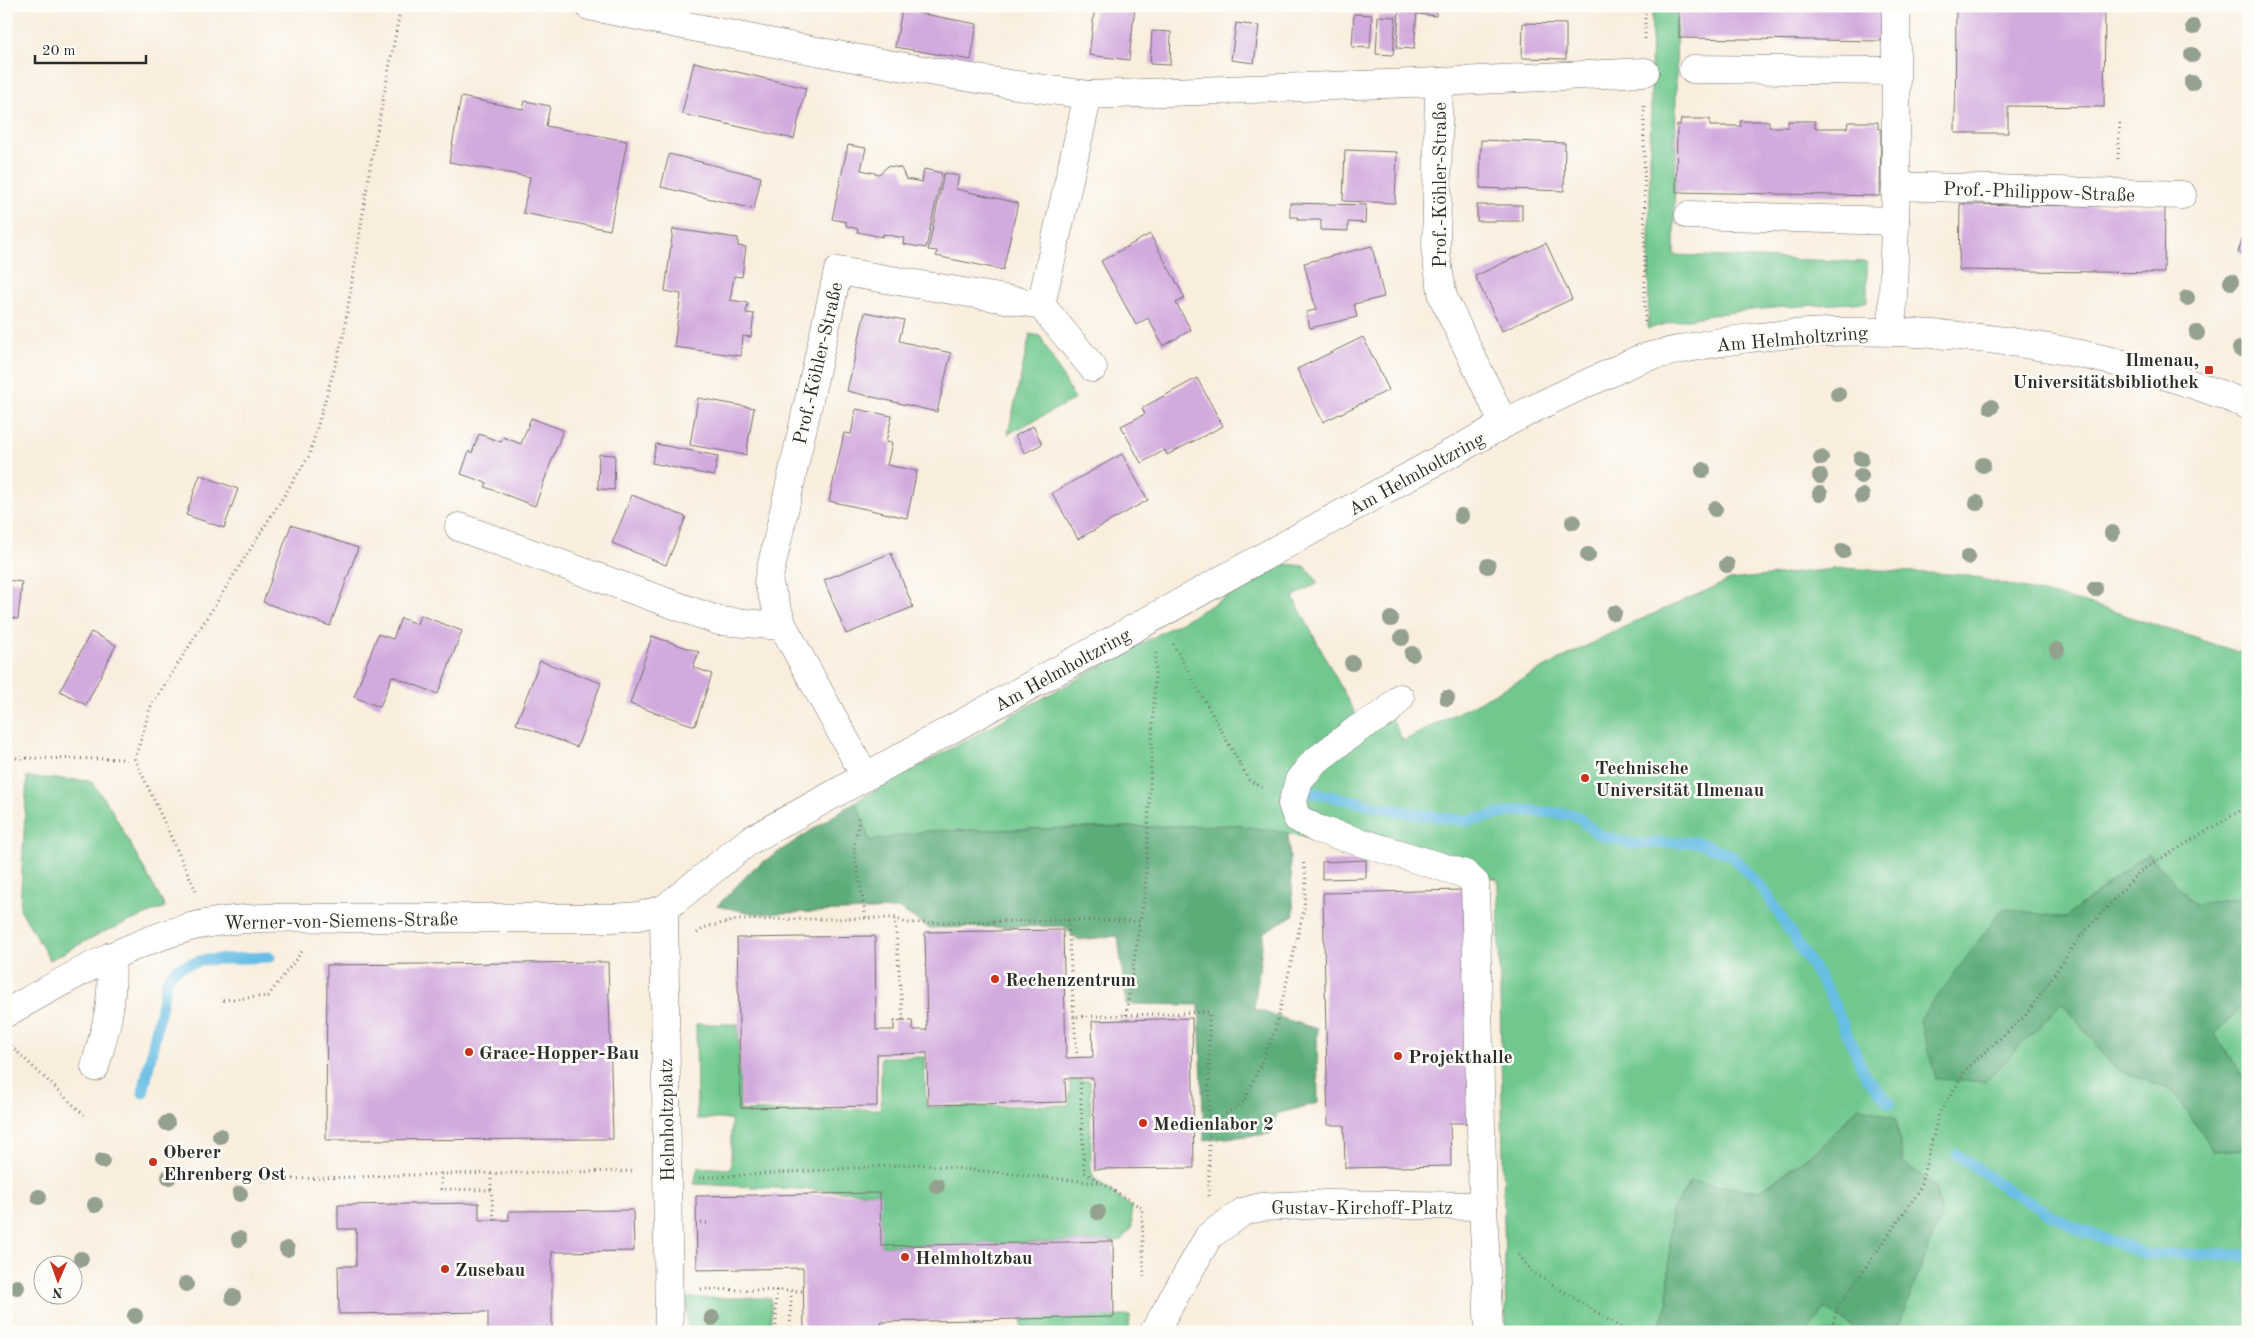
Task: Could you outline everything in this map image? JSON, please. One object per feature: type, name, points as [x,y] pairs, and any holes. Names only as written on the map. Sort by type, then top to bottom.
[{"type":"street","name":"Prof.-Köhler-Straße","points":[[589,6],[854,59],[985,82],[1088,95],[1645,72]]},
{"type":"street","points":[[1892,330],[1896,186],[1896,6]]},
{"type":"street","points":[[1693,69],[1895,71]]},
{"type":"street","name":"Prof.-Köhler-Straße","points":[[1439,82],[1436,255],[1443,297],[1504,424]]},
{"type":"street","points":[[1088,95],[1042,305],[1093,368]]},
{"type":"street","name":"Prof.-Philippow-Straße","points":[[1896,186],[2182,195]]},
{"type":"street","points":[[1689,215],[1895,221]]},
{"type":"street","name":"Prof.-Köhler-Straße","points":[[865,776],[783,626],[768,582],[838,271],[1042,305]]},
{"type":"street","name":"Am Helmholtzring","points":[[664,908],[749,841],[1504,424],[1563,393],[1646,357],[1711,345],[1777,336],[1892,330],[1950,334],[2057,350],[2142,368],[2204,387],[2248,404]]},
{"type":"street","points":[[459,527],[719,622],[783,626]]},
{"type":"street","points":[[1400,698],[1387,712],[1359,728],[1314,762],[1299,780],[1294,811],[1317,829],[1465,874],[1475,883],[1483,1206],[1489,1332]]},
{"type":"street","name":"Werner-von-Siemens-Straße","points":[[6,1013],[78,972],[111,956],[164,935],[213,923],[273,918],[613,918],[639,916],[664,908]]},
{"type":"street","name":"Helmholtzplatz","points":[[664,908],[669,1332]]},
{"type":"street","points":[[95,1067],[110,1014],[113,988],[111,956]]},
{"type":"street","name":"Gustav-Kirchoff-Platz","points":[[1154,1332],[1209,1236],[1243,1212],[1260,1207],[1327,1204],[1483,1206]]},
{"type":"path","points":[[6,14],[20,6]]},
{"type":"path","points":[[213,923],[134,759],[150,708],[309,456],[343,338],[370,168],[401,6]]},
{"type":"path","points":[[1645,6],[1643,243],[1646,357]]},
{"type":"path","points":[[1158,616],[1249,780],[1294,811],[1306,877],[1304,909],[1275,1031],[1244,1102],[1209,1125]]},
{"type":"path","points":[[1126,1015],[1145,894],[1158,616]]},
{"type":"path","points":[[6,758],[134,759]]},
{"type":"path","points":[[865,776],[854,849],[866,919]]},
{"type":"path","points":[[1830,1332],[1838,1307],[1919,1191],[1939,1113],[1968,1067],[2025,1016],[2080,937],[2139,872],[2248,806]]},
{"type":"path","points":[[223,1000],[268,996],[328,918]]},
{"type":"path","points":[[693,935],[706,927],[737,920],[895,918],[906,922],[1140,921]]},
{"type":"path","points":[[895,918],[903,1020]]},
{"type":"path","points":[[1068,920],[1077,1057]]},
{"type":"path","points":[[1074,1016],[1209,1012],[1209,1236]]},
{"type":"path","points":[[11,1046],[84,1115]]},
{"type":"path","points":[[1080,1078],[1084,1172],[1142,1208],[1144,1284]]},
{"type":"path","points":[[263,1180],[690,1169],[690,1178],[916,1164],[1100,1183]]},
{"type":"path","points":[[441,1174],[441,1189],[491,1190]]},
{"type":"path","points":[[491,1174],[494,1220]]},
{"type":"path","points":[[1515,1250],[1531,1271],[1628,1332]]},
{"type":"path","points":[[790,1332],[791,1289]]},
{"type":"path","points":[[776,1290],[776,1332]]},
{"type":"path","points":[[668,1291],[804,1290]]},
{"type":"path","points":[[974,1320],[975,1332]]},
{"type":"green space","points":[[1652,6],[1677,6],[1674,255],[1867,262],[1867,302],[1784,307],[1729,313],[1675,322],[1648,329]]},
{"type":"green space","points":[[1030,334],[1040,336],[1075,399],[1008,434]]},
{"type":"green space","points":[[1286,564],[1305,566],[1318,582],[1293,597],[1358,719],[1385,705],[1403,741],[1615,631],[1730,580],[1843,568],[1965,575],[2090,604],[2248,655],[2248,897],[2195,905],[2148,853],[2065,918],[2003,909],[1985,1082],[2062,1003],[2117,1070],[2173,1090],[2213,1150],[2248,1149],[2248,1332],[1883,1332],[1899,1324],[1935,1186],[1903,1162],[1896,1119],[1859,1106],[1821,1147],[1759,1191],[1690,1182],[1671,1212],[1668,1302],[1656,1332],[1506,1332],[1498,879],[1288,833],[1234,825],[928,831],[870,841],[856,801]]},
{"type":"green space","points":[[27,777],[91,781],[110,807],[165,907],[101,933],[50,960],[20,909]]},
{"type":"green space","points":[[856,801],[870,841],[928,831],[1234,825],[1288,833],[1294,915],[1264,932],[1254,1009],[1317,1029],[1318,1103],[1277,1114],[1270,1134],[1204,1140],[1199,1005],[1126,1004],[1118,936],[1077,940],[1064,926],[929,928],[900,909],[757,914],[717,906],[754,868]]},
{"type":"green space","points":[[2148,853],[2195,905],[2248,897],[2248,1001],[2215,1034],[2243,1078],[2248,1077],[2248,1149],[2213,1151],[2173,1090],[2117,1070],[2062,1003],[1985,1082],[1936,1079],[1920,1020],[2003,908],[2065,918]]},
{"type":"green space","points":[[2248,1001],[2248,1077],[2243,1078],[2215,1034]]},
{"type":"green space","points":[[696,1024],[738,1024],[740,1111],[881,1109],[881,1057],[924,1057],[926,1107],[1069,1105],[1070,1080],[1090,1081],[1091,1169],[1094,1178],[1131,1207],[1132,1227],[1122,1240],[1113,1241],[881,1246],[879,1193],[694,1184],[698,1167],[731,1169],[731,1119],[697,1119]]},
{"type":"green space","points":[[1859,1106],[1896,1119],[1903,1162],[1935,1186],[1941,1216],[1899,1324],[1876,1330],[1860,1329],[1852,1326],[1825,1308],[1809,1332],[1656,1332],[1668,1302],[1671,1212],[1691,1182],[1760,1191],[1821,1147]]},
{"type":"green space","points":[[687,1298],[771,1298],[771,1332],[687,1332]]},
{"type":"green space","points":[[1825,1308],[1860,1332],[1809,1332]]},
{"type":"green space","points":[[1130,1316],[1129,1332],[1022,1332],[1022,1318]]},
{"type":"building","points":[[1095,6],[1135,6],[1129,60],[1089,55]]},
{"type":"building","points":[[1419,6],[1436,6],[1436,16],[1418,14]]},
{"type":"building","points":[[1679,6],[1883,6],[1882,41],[1679,38]]},
{"type":"building","points":[[1956,6],[2105,6],[2104,107],[2008,106],[2008,133],[1955,133]]},
{"type":"building","points":[[902,10],[977,24],[971,60],[895,47]]},
{"type":"building","points":[[1399,10],[1417,11],[1414,49],[1397,48]]},
{"type":"building","points":[[1354,14],[1372,15],[1370,48],[1352,47]]},
{"type":"building","points":[[1378,16],[1396,17],[1393,55],[1376,54]]},
{"type":"building","points":[[1236,23],[1259,26],[1254,63],[1231,60]]},
{"type":"building","points":[[1523,23],[1566,24],[1566,59],[1522,58]]},
{"type":"building","points":[[1152,31],[1171,32],[1170,65],[1150,64]]},
{"type":"building","points":[[694,62],[806,88],[794,139],[682,114]]},
{"type":"building","points":[[461,97],[523,109],[525,101],[550,106],[546,126],[627,141],[610,230],[523,213],[530,177],[449,162]]},
{"type":"building","points":[[1681,119],[1710,119],[1710,126],[1741,126],[1740,121],[1769,121],[1769,127],[1788,127],[1788,121],[1815,121],[1815,128],[1847,128],[1848,122],[1878,122],[1878,129],[1881,129],[1880,196],[1676,192],[1677,125],[1680,125]]},
{"type":"building","points":[[1481,140],[1565,143],[1564,191],[1480,188]]},
{"type":"building","points":[[848,145],[866,148],[861,170],[879,174],[888,166],[901,168],[906,179],[922,182],[924,169],[942,173],[926,248],[903,244],[904,238],[883,234],[883,237],[857,232],[858,229],[846,226],[846,222],[832,219]]},
{"type":"building","points":[[1345,150],[1397,152],[1395,203],[1343,201]]},
{"type":"building","points":[[669,154],[761,177],[754,209],[661,187]]},
{"type":"building","points":[[944,173],[959,176],[956,189],[1018,203],[1003,270],[936,256],[937,251],[928,250]]},
{"type":"building","points":[[1290,203],[1366,205],[1365,223],[1348,222],[1348,231],[1321,230],[1321,220],[1298,220],[1298,217],[1290,217]]},
{"type":"building","points":[[1960,204],[2165,207],[2164,273],[1959,270]]},
{"type":"building","points":[[1477,205],[1522,205],[1522,221],[1477,221]]},
{"type":"building","points":[[2248,225],[2248,256],[2238,252]]},
{"type":"building","points":[[673,229],[738,238],[738,246],[746,247],[742,277],[734,276],[730,300],[748,303],[746,313],[754,314],[751,337],[743,336],[741,356],[674,347],[681,294],[665,291]]},
{"type":"building","points":[[1150,234],[1185,298],[1176,303],[1191,330],[1163,346],[1148,318],[1136,325],[1101,261]]},
{"type":"building","points":[[1546,243],[1572,299],[1502,331],[1475,276]]},
{"type":"building","points":[[1372,246],[1384,297],[1354,304],[1357,317],[1310,328],[1306,312],[1316,310],[1304,263]]},
{"type":"building","points":[[865,312],[904,320],[899,341],[951,353],[937,412],[847,391]]},
{"type":"building","points":[[1363,337],[1389,390],[1323,422],[1297,369]]},
{"type":"building","points":[[1197,378],[1223,426],[1167,455],[1165,450],[1141,463],[1121,426],[1145,414],[1142,408]]},
{"type":"building","points":[[698,398],[754,408],[746,455],[690,445]]},
{"type":"building","points":[[856,409],[892,416],[886,442],[892,443],[887,465],[917,471],[907,518],[829,501],[844,433],[851,434]]},
{"type":"building","points":[[531,418],[563,430],[535,506],[485,487],[487,483],[461,474],[469,451],[472,453],[479,434],[501,442],[503,437],[521,444]]},
{"type":"building","points":[[1033,426],[1042,444],[1025,453],[1015,436]]},
{"type":"building","points":[[656,444],[718,456],[714,476],[652,463]]},
{"type":"building","points":[[599,454],[615,455],[614,490],[598,489]]},
{"type":"building","points":[[1122,454],[1148,500],[1078,539],[1052,493]]},
{"type":"building","points":[[200,475],[238,489],[224,528],[186,515]]},
{"type":"building","points":[[632,495],[686,517],[666,565],[612,543]]},
{"type":"building","points":[[291,525],[358,548],[330,626],[263,602]]},
{"type":"building","points":[[891,553],[913,607],[846,634],[824,580]]},
{"type":"building","points":[[6,580],[22,582],[18,619],[6,617]]},
{"type":"building","points":[[420,615],[462,631],[438,694],[392,676],[380,707],[354,697],[378,634],[393,639],[401,618],[417,624]]},
{"type":"building","points":[[91,632],[116,645],[86,705],[60,691]]},
{"type":"building","points":[[652,636],[699,652],[693,667],[712,674],[695,726],[630,704]]},
{"type":"building","points":[[540,661],[601,683],[577,747],[516,724]]},
{"type":"building","points":[[1366,860],[1366,878],[1322,879],[1322,862]]},
{"type":"building","name":"Projekthalle","points":[[1465,890],[1470,1123],[1450,1123],[1451,1166],[1345,1168],[1344,1125],[1328,1125],[1323,893]]},
{"type":"building","name":"Rechenzentrum","points":[[1063,930],[1066,1058],[1093,1057],[1092,1021],[1192,1018],[1194,1168],[1094,1169],[1093,1078],[1065,1078],[1066,1102],[928,1105],[927,1053],[877,1054],[877,1106],[741,1108],[737,938],[875,936],[876,1030],[894,1030],[894,1021],[903,1020],[912,1021],[913,1030],[927,1030],[925,932]]},
{"type":"building","name":"Grace-Hopper-Bau","points":[[608,962],[613,1139],[326,1140],[327,965]]},
{"type":"building","name":"Helmholtzbau","points":[[880,1193],[881,1246],[1113,1241],[1114,1317],[881,1322],[882,1332],[804,1332],[803,1268],[697,1270],[696,1196]]},
{"type":"building","name":"Zusebau","points":[[479,1203],[479,1220],[509,1220],[509,1211],[633,1210],[634,1251],[552,1252],[552,1332],[488,1332],[488,1312],[339,1314],[338,1266],[356,1266],[356,1229],[338,1229],[338,1205]]},
{"type":"waterway","points":[[1305,791],[1410,813],[1466,821],[1520,810],[1575,815],[1599,835],[1633,844],[1697,842],[1731,855],[1766,893],[1830,995],[1866,1077],[1890,1103]]},
{"type":"waterway","points":[[143,1093],[167,980],[177,968],[203,960],[270,957]]},
{"type":"waterway","points":[[1957,1155],[2013,1193],[2073,1227],[2147,1254],[2248,1255]]},
{"type":"place","name":"Ilmenau, Universitätsbibliothek","points":[[2209,370]]},
{"type":"place","name":"Technische Universität Ilmenau","points":[[1585,778]]},
{"type":"place","name":"Rechenzentrum","points":[[995,979]]},
{"type":"place","name":"Grace-Hopper-Bau","points":[[469,1052]]},
{"type":"place","name":"Projekthalle","points":[[1398,1056]]},
{"type":"place","name":"Medienlabor 2","points":[[1143,1123]]},
{"type":"place","name":"Oberer Ehrenberg Ost","points":[[153,1162]]},
{"type":"place","name":"Helmholtzbau","points":[[905,1257]]},
{"type":"place","name":"Zusebau","points":[[445,1269]]}]
